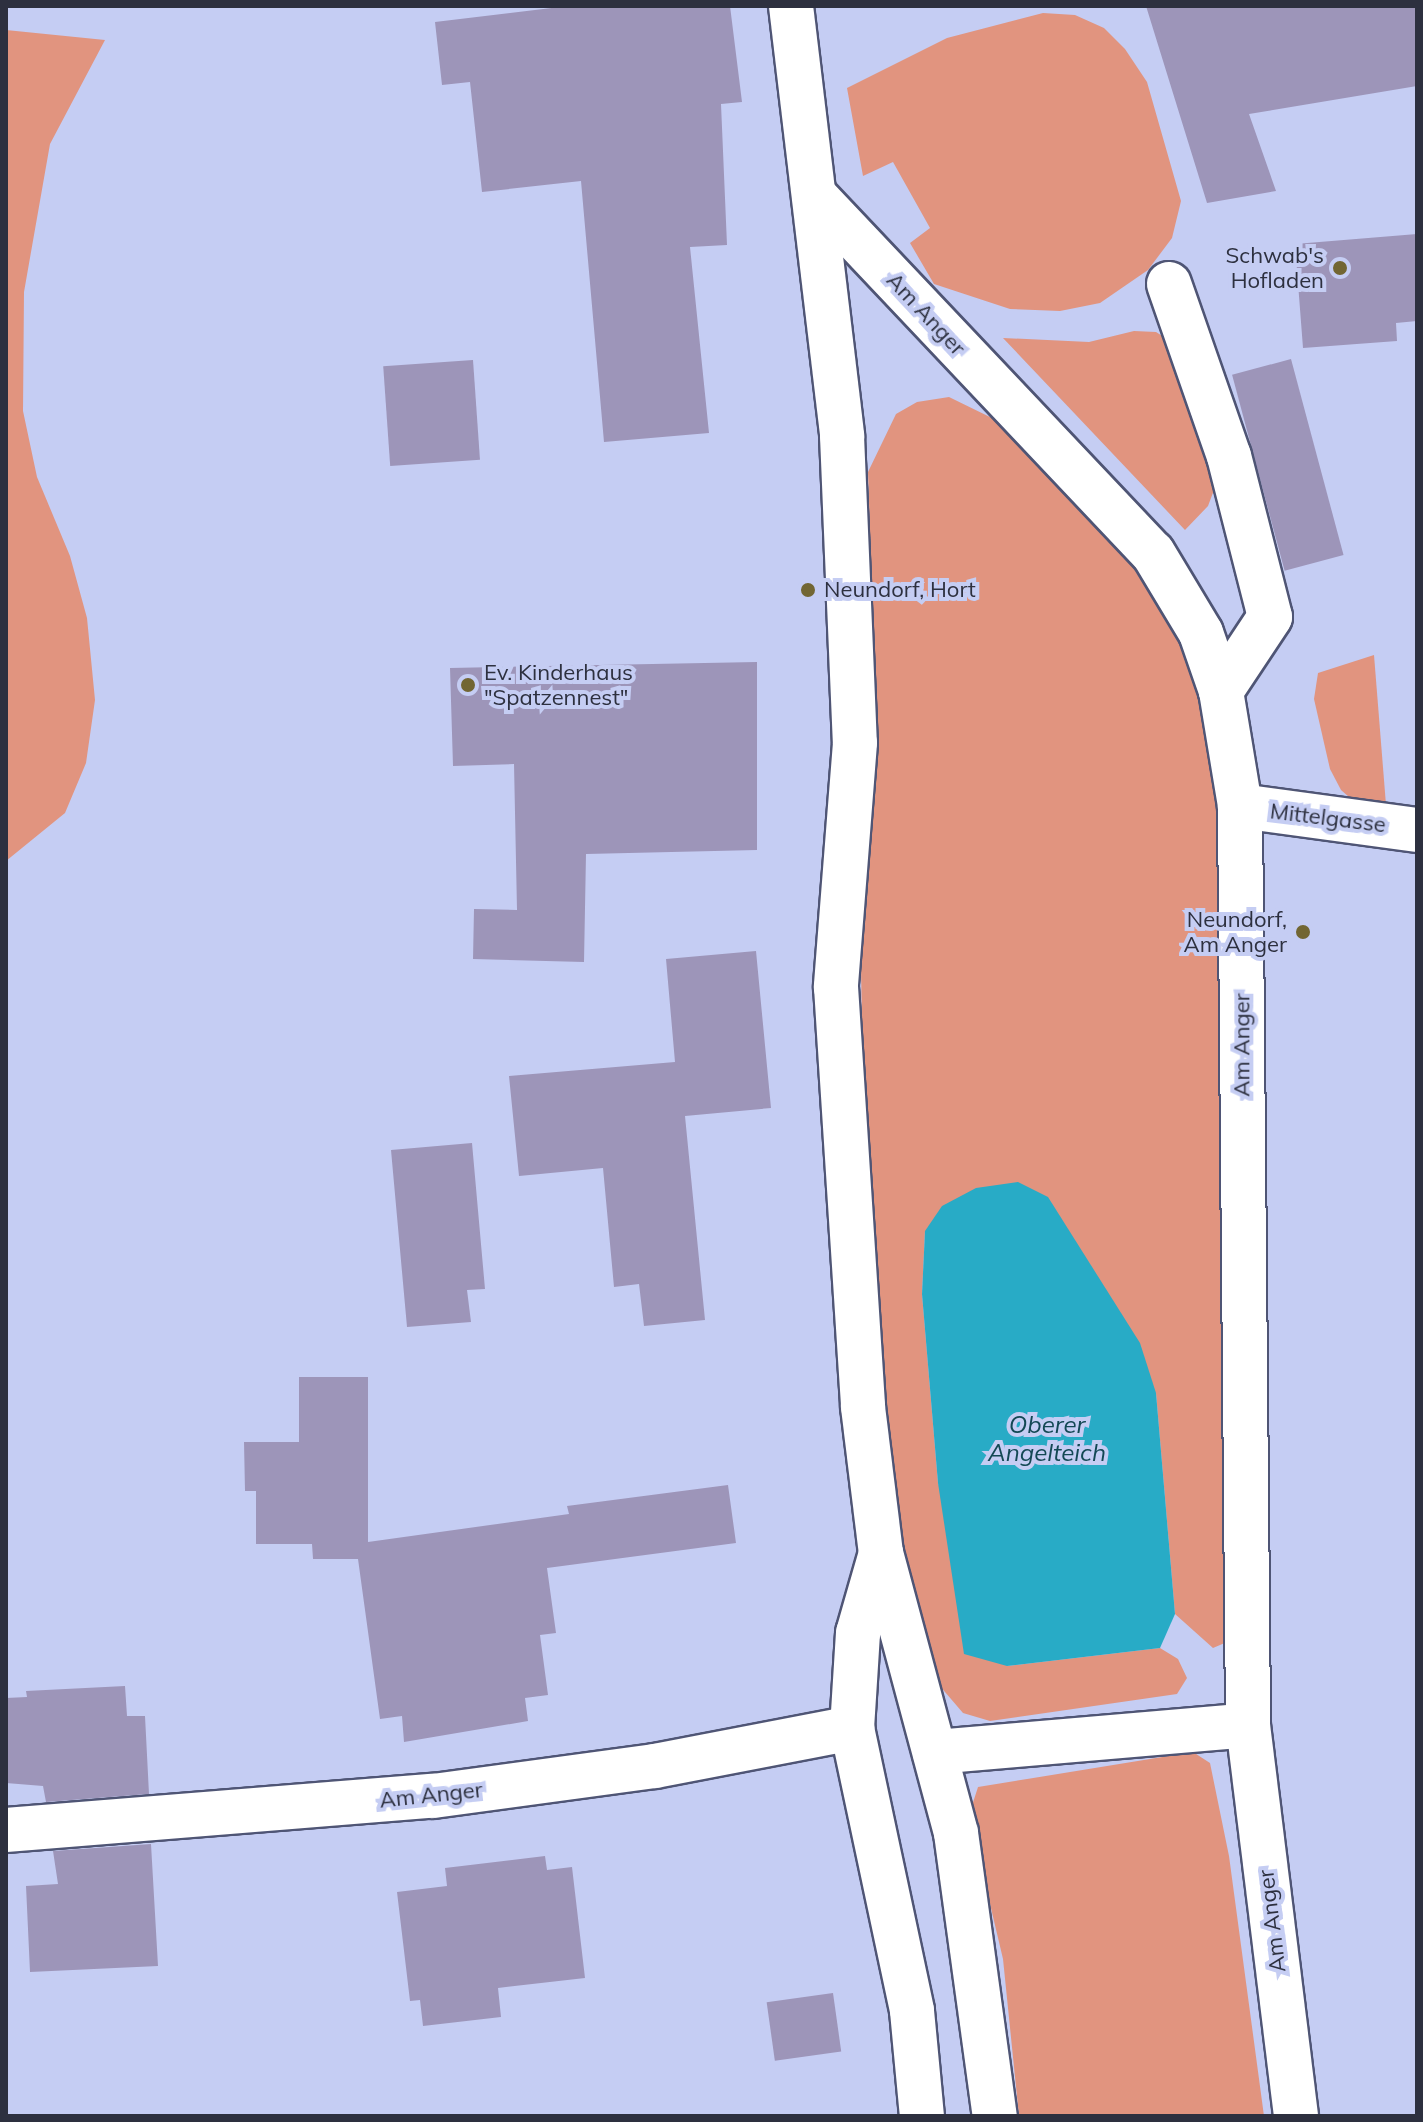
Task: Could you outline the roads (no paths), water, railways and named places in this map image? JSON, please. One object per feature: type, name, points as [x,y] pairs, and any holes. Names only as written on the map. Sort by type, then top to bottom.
[{"type":"street","points":[[791,6],[842,436],[855,743],[836,987],[863,1407],[881,1553],[956,1833],[995,2116]]},
{"type":"street","name":"Am Anger","points":[[816,197],[1153,553],[1201,633],[1221,691],[1240,806],[1248,1725],[1296,2116]]},
{"type":"street","points":[[1169,284],[1229,456],[1270,617],[1221,691]]},
{"type":"street","name":"Mittelgasse","points":[[1240,806],[1417,830]]},
{"type":"street","points":[[881,1553],[858,1633],[852,1728],[912,2011],[922,2116]]},
{"type":"street","points":[[935,1752],[1248,1725]]},
{"type":"street","name":"Am Anger","points":[[6,1830],[433,1796],[655,1766],[852,1728]]},
{"type":"water","name":"Oberer Angelteich","points":[[1018,1182],[1048,1197],[1140,1343],[1156,1393],[1175,1614],[1160,1648],[1007,1666],[964,1654],[938,1483],[922,1294],[925,1231],[942,1206],[976,1188]]},
{"type":"place","name":"Schwab's Hofladen","points":[[1340,268]]},
{"type":"place","name":"Neundorf, Hort","points":[[808,590]]},
{"type":"place","name":"Ev. Kinderhaus \"Spatzennest\"","points":[[468,685]]},
{"type":"place","name":"Neundorf, Am Anger","points":[[1303,932]]}]
